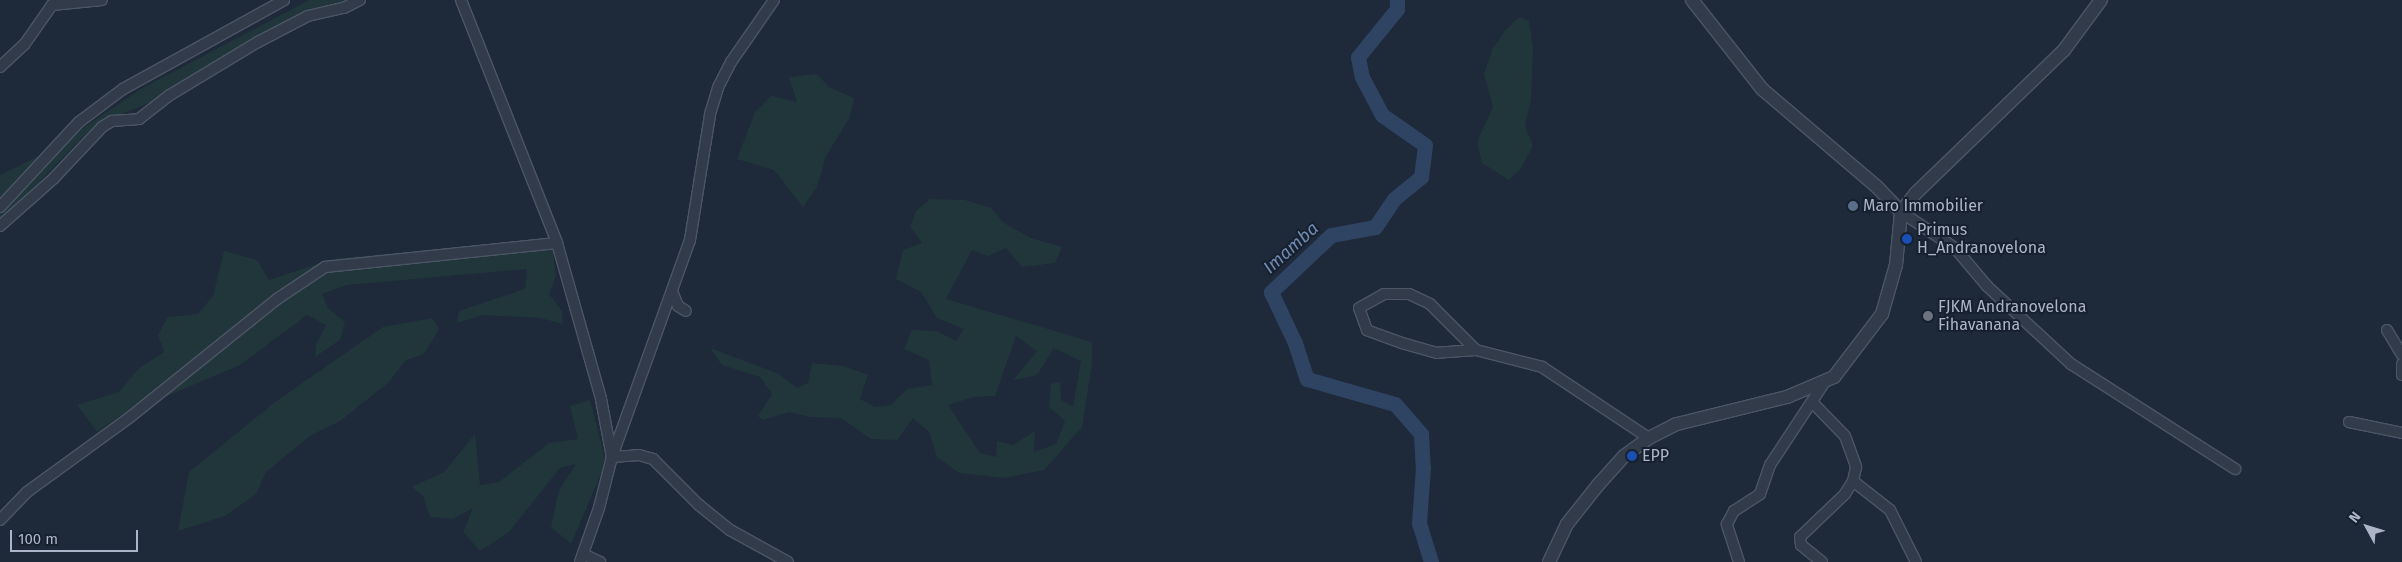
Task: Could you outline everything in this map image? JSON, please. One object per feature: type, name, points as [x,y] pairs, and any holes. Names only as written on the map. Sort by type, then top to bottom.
[{"type":"street","points":[[0,67],[24,45],[52,5],[102,0]]},
{"type":"street","points":[[0,207],[79,122],[123,89],[284,0]]},
{"type":"street","points":[[0,226],[54,178],[102,127],[112,121],[139,119],[170,95],[258,42],[308,16],[344,8],[360,0]]},
{"type":"street","points":[[461,0],[557,243],[600,399],[612,457]]},
{"type":"street","points":[[600,562],[581,558],[612,457],[690,240],[710,115],[718,88],[731,62],[774,0]]},
{"type":"street","points":[[1692,0],[1762,89],[1877,187],[1901,212],[1955,248],[1986,286],[2071,364],[2235,469]]},
{"type":"street","points":[[1549,562],[1567,524],[1598,485],[1624,456],[1649,438],[1677,424],[1787,397],[1834,376],[1882,314],[1896,265],[1901,212],[1916,193],[2064,50],[2100,0]]},
{"type":"street","points":[[0,520],[27,492],[129,418],[277,299],[325,267],[557,243]]},
{"type":"street","points":[[672,291],[678,306],[686,311]]},
{"type":"street","points":[[1476,350],[1430,304],[1409,294],[1384,294],[1359,308],[1367,330],[1402,343],[1437,353],[1476,350],[1542,367],[1649,438]]},
{"type":"street","points":[[2387,330],[2402,355]]},
{"type":"street","points":[[2402,364],[2402,375]]},
{"type":"street","points":[[1739,562],[1727,524],[1734,511],[1760,494],[1770,465],[1826,380]]},
{"type":"street","points":[[1812,402],[1845,436],[1856,467],[1853,481],[1845,494],[1800,537],[1801,545],[1822,562]]},
{"type":"street","points":[[2349,422],[2402,433]]},
{"type":"street","points":[[612,457],[639,455],[653,459],[699,505],[730,530],[788,562]]},
{"type":"street","points":[[1853,481],[1890,510],[1916,562]]},
{"type":"green space","points":[[309,0],[348,0],[315,10],[159,99],[104,121],[87,133],[0,222],[0,175],[47,152],[141,89]]},
{"type":"green space","points":[[1519,17],[1529,21],[1533,48],[1531,100],[1525,125],[1533,146],[1521,168],[1509,180],[1482,163],[1477,142],[1493,107],[1484,74],[1492,50],[1504,32]]},
{"type":"green space","points":[[817,74],[829,87],[854,98],[850,117],[826,156],[817,187],[803,207],[774,170],[737,159],[755,112],[771,96],[797,102],[789,77]]},
{"type":"green space","points":[[930,199],[965,200],[991,208],[1004,223],[1031,238],[1062,247],[1055,263],[1022,267],[1006,248],[988,256],[972,250],[946,299],[1092,342],[1092,364],[1082,427],[1044,470],[1004,478],[959,473],[937,457],[929,432],[913,418],[897,440],[871,439],[841,418],[810,417],[789,412],[763,420],[758,416],[772,394],[760,377],[722,365],[710,348],[779,374],[797,388],[808,383],[812,363],[843,366],[868,375],[860,399],[875,407],[891,405],[907,389],[932,385],[929,360],[904,349],[912,330],[937,331],[956,341],[964,329],[937,318],[921,292],[896,279],[903,250],[922,243],[910,226],[916,211]],"holes":[[[1016,336],[1037,351],[1013,380],[1037,375],[1054,348],[1081,361],[1073,406],[1061,400],[1060,382],[1051,384],[1049,407],[1065,421],[1056,444],[1034,452],[1035,431],[1013,445],[997,441],[996,457],[980,453],[948,405],[974,397],[995,396]]]},
{"type":"green space","points":[[551,238],[556,275],[549,294],[562,311],[563,324],[540,318],[483,315],[457,323],[459,311],[525,289],[527,269],[347,285],[322,294],[328,308],[345,322],[340,340],[315,357],[316,344],[326,325],[307,315],[240,365],[120,416],[97,432],[77,405],[119,392],[138,369],[164,352],[158,335],[168,317],[198,314],[213,296],[224,251],[257,260],[269,280],[332,259]]},
{"type":"green space","points":[[432,318],[439,329],[424,354],[406,360],[388,383],[340,421],[311,435],[266,472],[256,494],[225,516],[178,531],[189,472],[275,402],[383,327]]},
{"type":"green space","points":[[590,400],[606,462],[571,544],[551,527],[559,490],[576,464],[560,468],[509,532],[480,551],[463,532],[473,508],[453,519],[430,517],[423,496],[412,487],[444,472],[475,434],[480,485],[499,482],[549,443],[578,439],[570,406]]},
{"type":"waterway","name":"Imamba","points":[[1397,0],[1397,9],[1358,57],[1362,77],[1382,115],[1425,145],[1421,177],[1394,199],[1375,227],[1331,235],[1271,292],[1295,343],[1307,379],[1395,404],[1421,434],[1423,467],[1419,523],[1431,562]]},
{"type":"place","name":"Maro Immobilier","points":[[1853,206]]},
{"type":"place","name":"Primus H_Andranovelona","points":[[1907,239]]},
{"type":"place","name":"FJKM Andranovelona Fihavanana","points":[[1928,316]]},
{"type":"place","name":"EPP","points":[[1632,456]]}]
